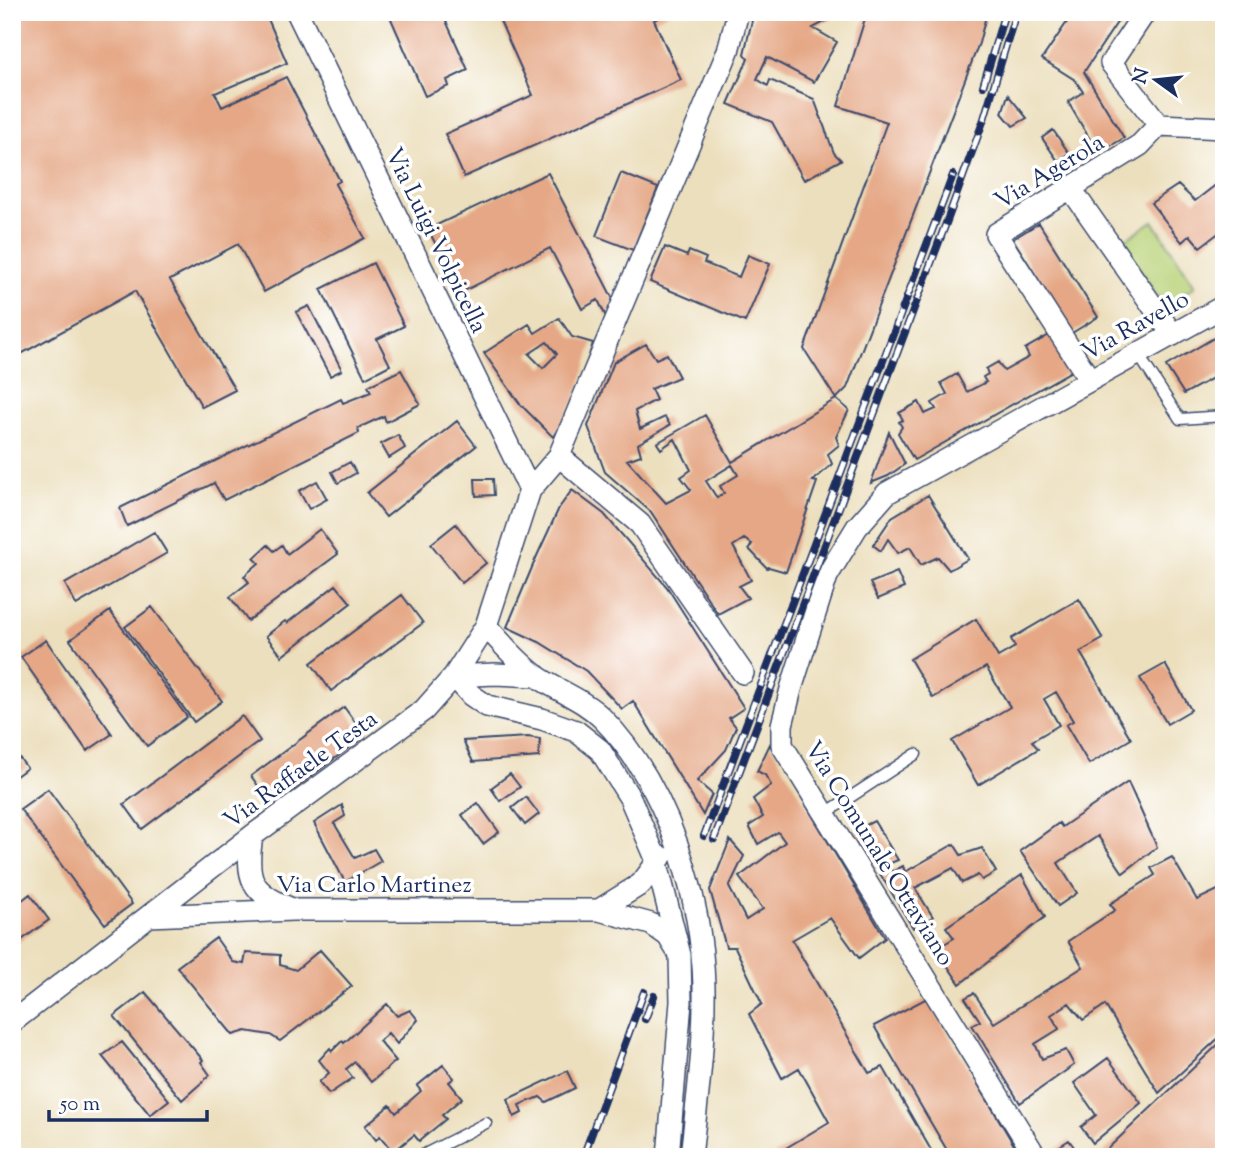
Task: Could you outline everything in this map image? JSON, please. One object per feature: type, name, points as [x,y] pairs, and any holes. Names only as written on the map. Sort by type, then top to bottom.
[{"type":"street","name":"Via Luigi Volpicella","points":[[297,12],[530,490]]},
{"type":"street","points":[[530,490],[559,456],[728,51],[738,12]]},
{"type":"street","points":[[1145,12],[1111,62],[1159,124],[1224,128]]},
{"type":"street","name":"Via Agerola","points":[[1081,385],[996,234],[1140,145],[1159,124]]},
{"type":"street","points":[[1071,189],[1173,335]]},
{"type":"street","name":"Via Ravello","points":[[1081,385],[1224,306]]},
{"type":"street","name":"Via Comunale Ottaviano","points":[[1036,1157],[782,745],[782,725],[827,576],[857,527],[887,493],[1081,385]]},
{"type":"street","points":[[559,456],[640,524],[743,673]]},
{"type":"street","name":"Via Raffaele Testa","points":[[12,1022],[252,836],[424,710],[454,676],[486,626],[530,490]]},
{"type":"street","points":[[486,626],[510,653],[537,676],[577,698],[601,717],[651,783],[671,825],[699,930],[704,984],[703,1027],[691,1157]]},
{"type":"street","points":[[454,676],[537,676]]},
{"type":"street","points":[[454,676],[471,695],[487,706],[542,719],[576,731],[600,750],[630,798],[657,865],[680,955],[681,1002],[668,1157]]},
{"type":"street","points":[[599,910],[641,884],[657,865],[667,846],[671,825]]},
{"type":"street","points":[[252,836],[248,866],[250,877],[258,889],[273,902],[293,910]]},
{"type":"street","name":"Via Carlo Martinez","points":[[149,916],[293,910],[599,910],[651,924],[668,936],[680,955]]},
{"type":"lane","points":[[1138,354],[1180,419],[1224,416]]},
{"type":"lane","points":[[826,813],[916,754]]},
{"type":"lane","points":[[419,1157],[486,1123]]},
{"type":"green space","points":[[1153,221],[1195,286],[1164,307],[1122,242]]},
{"type":"building","points":[[12,12],[265,12],[287,63],[215,93],[222,107],[286,77],[340,181],[335,184],[365,238],[264,292],[238,244],[170,280],[235,390],[202,407],[135,291],[12,359]]},
{"type":"building","points":[[388,12],[442,12],[468,70],[447,80],[449,86],[425,96]]},
{"type":"building","points":[[496,12],[672,12],[654,20],[681,80],[464,177],[445,134],[533,95]]},
{"type":"building","points":[[754,12],[843,12],[813,28],[837,42],[814,82],[767,57],[757,79],[768,86],[770,80],[814,99],[834,153],[841,160],[804,180],[772,122],[728,104],[748,59],[744,54]]},
{"type":"building","points":[[867,12],[987,12],[979,43],[847,388],[836,399],[804,349],[887,122],[838,106]]},
{"type":"building","points":[[1074,12],[1085,16],[1088,12],[1124,12],[1084,72],[1124,138],[1098,153],[1068,102],[1083,92],[1075,80],[1042,59]]},
{"type":"building","points":[[1008,95],[1027,118],[1013,126],[1002,113]]},
{"type":"building","points":[[1053,130],[1069,153],[1058,161],[1042,138]]},
{"type":"building","points":[[548,173],[613,299],[606,317],[598,300],[582,309],[550,248],[460,293],[428,229]]},
{"type":"building","points":[[621,173],[658,188],[633,250],[596,236]]},
{"type":"building","points":[[1222,180],[1224,229],[1200,247],[1190,235],[1182,242],[1151,203],[1178,185],[1195,201]]},
{"type":"building","points":[[1039,223],[1098,317],[1072,333],[1013,239]]},
{"type":"building","points":[[665,247],[687,256],[689,251],[706,258],[704,263],[739,277],[748,255],[770,264],[745,322],[650,282]]},
{"type":"building","points":[[373,263],[404,326],[377,339],[390,365],[365,378],[321,289]]},
{"type":"building","points":[[309,306],[342,370],[330,376],[296,312]]},
{"type":"building","points":[[559,318],[572,337],[593,343],[575,400],[553,437],[520,404],[484,353],[529,324],[535,333]],"holes":[[[547,342],[557,354],[543,368],[529,354]]]},
{"type":"building","points":[[1224,332],[1224,372],[1184,394],[1166,366]]},
{"type":"building","points":[[1053,333],[1073,370],[914,460],[898,433],[902,427],[899,422],[903,420],[899,413],[919,402],[925,414],[936,409],[932,403],[947,394],[941,383],[957,374],[967,392],[986,382],[983,377],[988,374],[986,369],[998,362],[1004,371],[1029,357],[1025,349]]},
{"type":"building","points":[[646,344],[656,359],[667,354],[679,377],[651,389],[656,400],[635,411],[640,429],[665,417],[670,425],[638,444],[641,455],[627,460],[666,503],[691,490],[681,477],[691,470],[675,439],[661,449],[657,443],[705,415],[732,462],[836,399],[849,410],[836,437],[839,445],[828,454],[832,464],[813,481],[817,482],[786,572],[767,568],[749,549],[752,544],[744,539],[733,546],[751,580],[739,586],[748,598],[718,614],[651,512],[605,472],[588,426],[614,362]],"holes":[[[732,465],[738,475],[720,486],[724,493],[717,498],[706,481]]]},
{"type":"building","points":[[401,370],[420,404],[386,422],[384,416],[358,428],[359,433],[224,500],[214,483],[127,526],[120,508],[341,399],[343,403],[371,392],[368,386]]},
{"type":"building","points":[[457,421],[476,446],[386,517],[367,493]]},
{"type":"building","points":[[889,432],[905,464],[888,476],[871,483]]},
{"type":"building","points":[[398,435],[405,448],[389,458],[381,444]]},
{"type":"building","points":[[350,462],[356,473],[338,483],[332,472]]},
{"type":"building","points":[[475,479],[493,479],[494,495],[476,496]]},
{"type":"building","points":[[317,481],[327,499],[309,509],[299,491]]},
{"type":"building","points":[[572,490],[604,514],[667,587],[744,708],[729,718],[736,727],[726,750],[697,781],[712,794],[703,815],[633,701],[622,709],[586,671],[539,642],[507,627],[559,508]]},
{"type":"building","points":[[928,495],[968,559],[949,570],[938,557],[921,565],[910,547],[898,553],[888,539],[881,551],[873,545],[892,517]]},
{"type":"building","points":[[456,524],[486,563],[462,583],[431,544]]},
{"type":"building","points":[[320,529],[338,554],[248,621],[230,597],[249,582],[244,576],[259,563],[254,558],[268,545],[274,551],[282,545],[287,554]]},
{"type":"building","points":[[154,532],[167,553],[76,605],[65,584]]},
{"type":"building","points":[[897,572],[904,588],[878,599],[870,583]]},
{"type":"building","points":[[336,585],[351,603],[282,656],[266,636]]},
{"type":"building","points":[[402,595],[423,623],[331,691],[311,663]]},
{"type":"building","points":[[1079,599],[1103,639],[1080,652],[1131,739],[1089,764],[1066,725],[1073,721],[1056,692],[1044,699],[1059,725],[1032,741],[1038,749],[978,785],[952,741],[1010,707],[986,667],[933,698],[910,659],[976,619],[998,657],[1015,647],[1011,639]]},
{"type":"building","points":[[152,607],[222,701],[194,722],[125,627]]},
{"type":"building","points":[[110,611],[187,717],[147,746],[70,640]]},
{"type":"building","points":[[46,640],[112,734],[87,751],[21,657]]},
{"type":"building","points":[[1165,664],[1191,710],[1167,724],[1140,678]]},
{"type":"building","points":[[344,707],[365,736],[272,805],[251,776]]},
{"type":"building","points":[[242,716],[260,741],[142,829],[124,804]]},
{"type":"building","points":[[528,737],[540,739],[539,757],[473,762],[463,741]]},
{"type":"building","points":[[770,744],[885,938],[859,958],[830,918],[792,940],[869,1073],[883,1067],[935,1157],[771,1157],[829,1122],[799,1068],[782,1078],[749,1014],[762,1004],[735,947],[726,947],[710,890],[730,840],[744,856],[729,887],[746,920],[763,909],[739,877],[785,842],[778,832],[758,844],[749,826],[763,817],[753,799],[771,785],[765,775],[757,771]]},
{"type":"building","points":[[12,748],[27,768],[12,779]]},
{"type":"building","points":[[510,774],[520,787],[500,801],[491,788]]},
{"type":"building","points":[[1128,782],[1157,847],[1123,873],[1098,836],[1058,863],[1077,893],[1058,906],[1020,851],[1059,823],[1062,827]]},
{"type":"building","points":[[48,789],[132,904],[105,924],[20,809]]},
{"type":"building","points":[[526,797],[539,814],[525,825],[512,808]]},
{"type":"building","points":[[478,803],[499,832],[483,844],[462,815]]},
{"type":"building","points":[[342,805],[345,816],[334,823],[355,858],[374,849],[381,861],[345,882],[314,823]]},
{"type":"building","points":[[874,821],[898,860],[888,864],[892,872],[903,866],[905,872],[954,844],[961,855],[982,848],[996,872],[982,880],[978,875],[962,883],[953,868],[915,888],[933,917],[913,928],[854,831]]},
{"type":"building","points":[[1172,857],[1197,900],[1224,887],[1224,1033],[1159,1093],[1105,1005],[1083,1020],[1069,1003],[1051,1015],[1059,1029],[1035,1044],[1042,1059],[1066,1050],[1074,1065],[1020,1103],[972,1025],[980,1021],[965,998],[974,993],[994,1023],[1083,967],[1068,941],[1115,910],[1110,904],[1155,875],[1151,868]]},
{"type":"building","points":[[1022,875],[1045,917],[960,984],[936,949],[954,938],[946,927]]},
{"type":"building","points":[[30,894],[49,920],[12,947],[12,908]]},
{"type":"building","points":[[216,938],[233,962],[244,964],[246,953],[280,955],[280,965],[296,970],[320,950],[352,986],[280,1041],[270,1035],[246,1031],[233,1035],[177,967]]},
{"type":"building","points":[[145,992],[203,1060],[201,1062],[210,1075],[182,1100],[114,1016]]},
{"type":"building","points":[[927,998],[1021,1157],[951,1157],[874,1026]]},
{"type":"building","points":[[387,1004],[397,1016],[410,1010],[418,1020],[397,1044],[388,1033],[379,1041],[396,1061],[371,1082],[355,1062],[346,1069],[353,1078],[329,1094],[319,1082],[329,1073],[319,1060],[330,1048],[332,1051],[342,1041],[344,1043]]},
{"type":"building","points":[[1224,1039],[1224,1157],[1107,1157],[1103,1153]]},
{"type":"building","points":[[122,1042],[169,1100],[150,1115],[102,1056]]},
{"type":"building","points":[[1108,1058],[1141,1103],[1093,1143],[1081,1127],[1096,1115],[1074,1083]]},
{"type":"building","points":[[443,1065],[454,1078],[449,1082],[462,1098],[442,1115],[446,1119],[419,1141],[414,1135],[393,1152],[380,1136],[376,1140],[365,1126],[390,1105],[396,1113],[421,1091],[417,1086]]},
{"type":"building","points":[[567,1071],[575,1088],[546,1102],[540,1097],[519,1105],[522,1113],[514,1117],[508,1099]]},
{"type":"building","points":[[1069,1140],[1079,1154],[1075,1157],[1047,1157],[1046,1155]]},
{"type":"railway","points":[[983,86],[1005,12]]},
{"type":"railway","points":[[714,839],[948,218],[984,119],[1016,12]]},
{"type":"railway","points":[[704,836],[953,175]]},
{"type":"railway","points":[[583,1157],[644,992]]},
{"type":"railway","points":[[645,1019],[654,996]]}]
